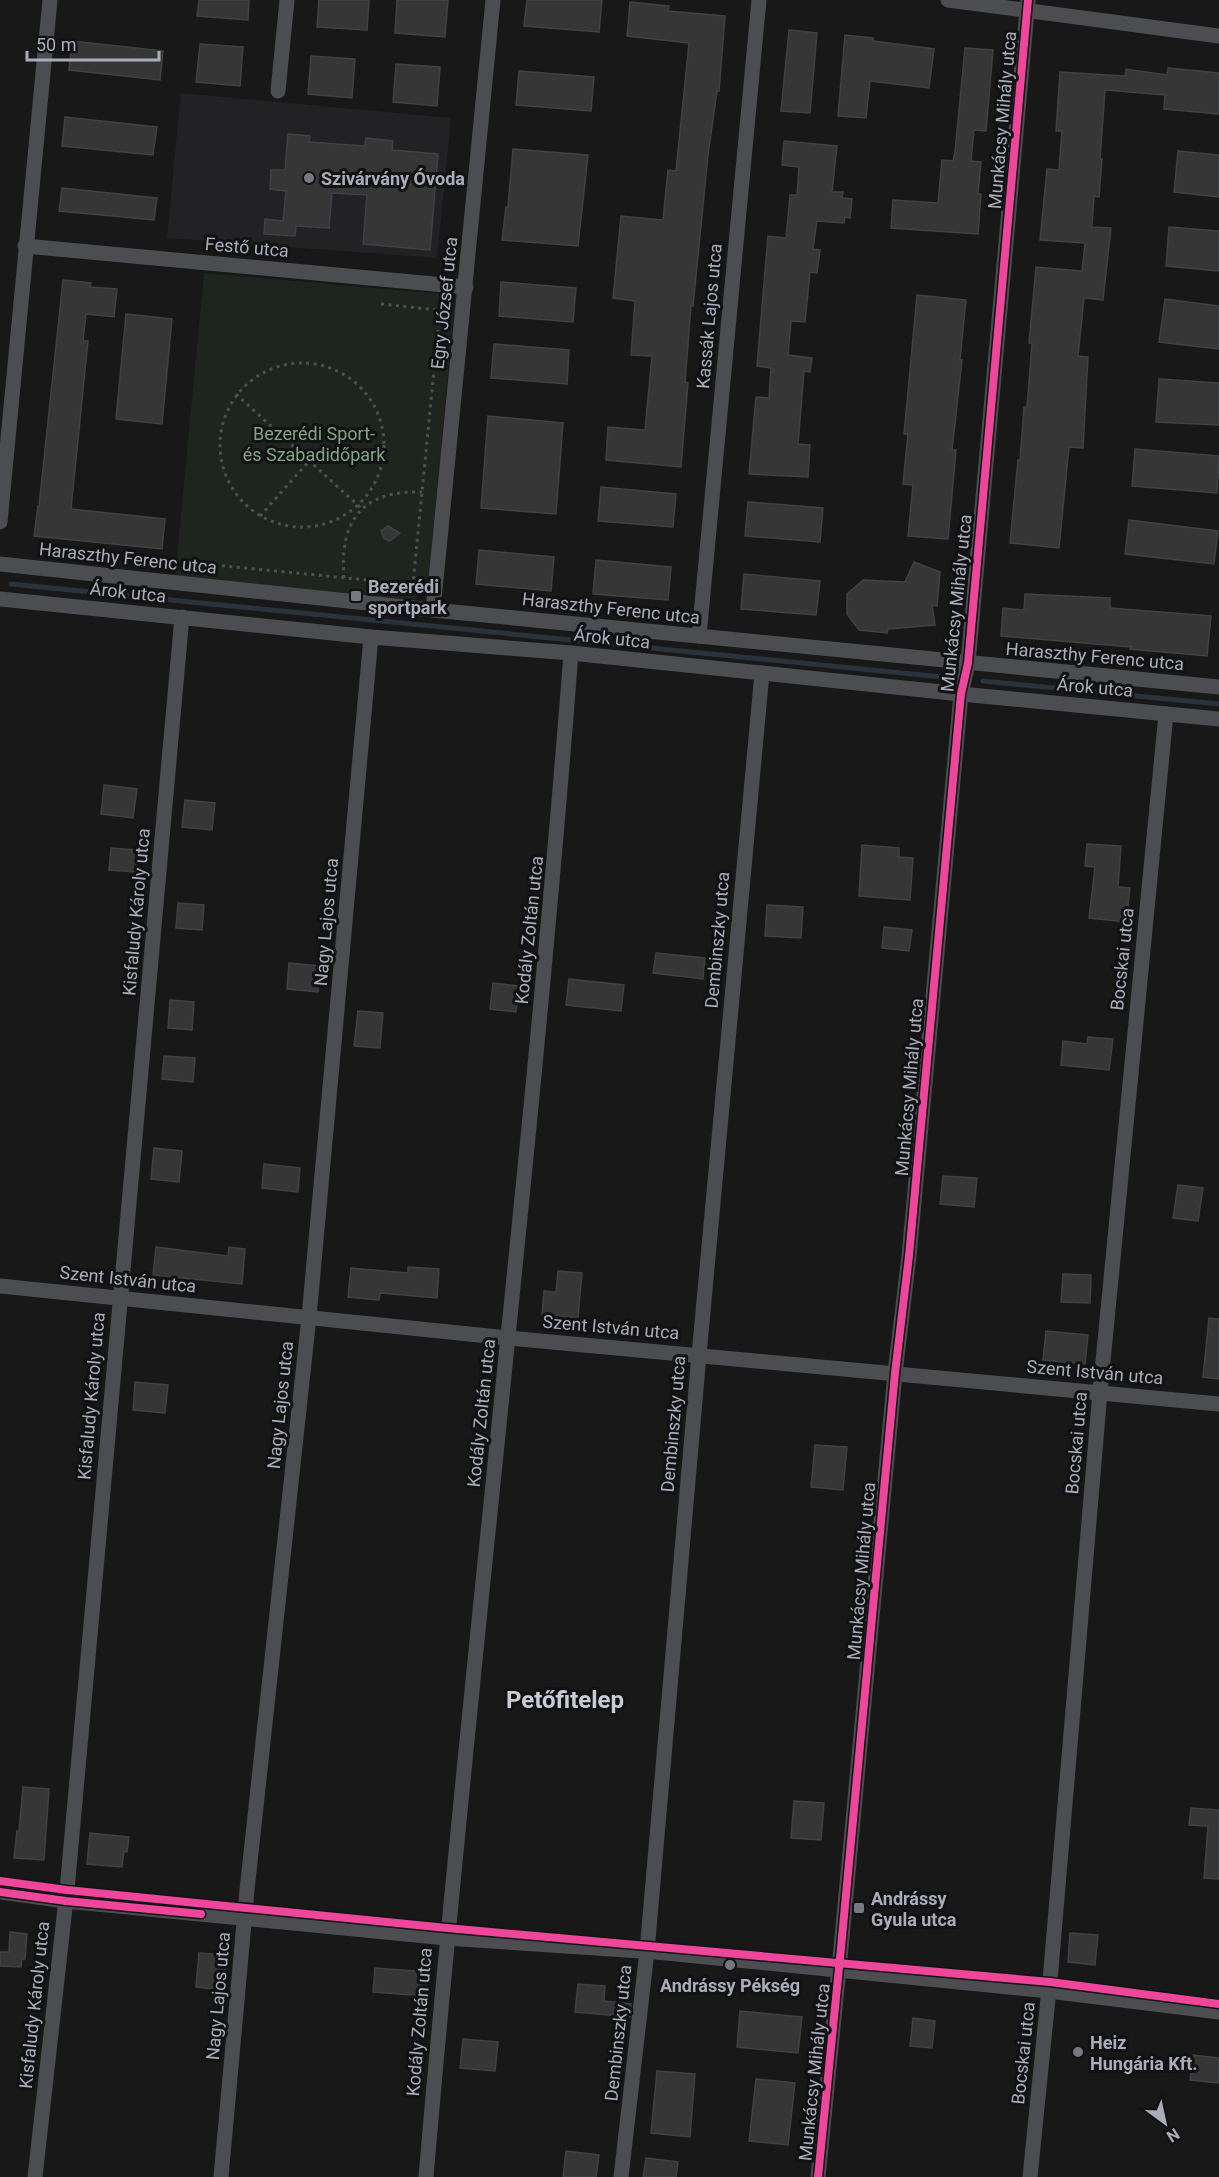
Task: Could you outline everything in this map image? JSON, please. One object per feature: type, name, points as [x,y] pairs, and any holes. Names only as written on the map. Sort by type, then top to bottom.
[{"type":"street","points":[[0,522],[50,0]]},
{"type":"street","points":[[278,91],[287,0]]},
{"type":"street","name":"Egry József utca","points":[[434,610],[493,0]]},
{"type":"street","name":"Kassák Lajos utca","points":[[699,636],[759,0]]},
{"type":"street","points":[[948,0],[1027,5],[1219,36]]},
{"type":"street","name":"Munkácsy Mihály utca","points":[[818,2177],[895,1373],[909,1256],[961,694],[968,663],[1027,5]]},
{"type":"street","name":"Festő utca","points":[[25,246],[466,287]]},
{"type":"street","name":"Haraszthy Ferenc utca","points":[[0,564],[411,608],[1219,687]]},
{"type":"street","name":"Árok utca","points":[[0,599],[371,637],[571,653],[1219,719]]},
{"type":"street","name":"Kisfaludy Károly utca","points":[[35,2177],[66,1901],[182,617]]},
{"type":"street","name":"Nagy Lajos utca","points":[[221,2177],[244,1918],[309,1317],[371,637]]},
{"type":"street","name":"Kodály Zoltán utca","points":[[426,2177],[446,1938],[556,849],[571,653]]},
{"type":"street","name":"Dembinszky utca","points":[[621,2177],[647,1951],[762,673]]},
{"type":"street","name":"Bocskai utca","points":[[1030,2177],[1049,1991],[1100,1392],[1166,714]]},
{"type":"street","name":"Szent István utca","points":[[0,1286],[508,1338],[1219,1404]]},
{"type":"street","points":[[0,1892],[66,1901],[446,1938],[647,1951],[1049,1991],[1219,2012]]},
{"type":"path","points":[[411,608],[442,285]]},
{"type":"path","points":[[381,304],[463,312]]},
{"type":"path","points":[[294,363],[323,365],[356,382],[375,408],[384,440],[381,470],[371,490],[358,505],[333,522],[310,527],[283,525],[260,516],[249,508],[232,488],[221,460],[220,430],[236,394],[263,372],[294,363]]},
{"type":"path","points":[[236,394],[362,509]]},
{"type":"path","points":[[260,516],[310,460]]},
{"type":"path","points":[[344,578],[343,551],[346,536],[352,522],[362,509],[385,495],[404,491],[422,492]]},
{"type":"path","points":[[182,583],[183,562],[436,586]]},
{"type":"shaded area","name":"Szivárvány Óvoda","points":[[181,93],[451,118],[437,258],[167,238]]},
{"type":"green space","name":"Bezerédi Sport- és Szabadidőpark","points":[[204,273],[443,294],[454,308],[428,586],[414,600],[175,578]]},
{"type":"building","points":[[199,0],[249,0],[248,20],[197,16]]},
{"type":"building","points":[[319,0],[369,0],[367,30],[317,27]]},
{"type":"building","points":[[397,0],[448,0],[445,37],[395,33]]},
{"type":"building","points":[[527,0],[602,0],[599,32],[524,26]]},
{"type":"building","points":[[630,2],[669,6],[668,11],[725,16],[719,91],[717,91],[708,155],[693,306],[691,306],[681,467],[606,460],[608,427],[645,430],[652,356],[631,355],[635,301],[613,298],[621,216],[663,220],[668,170],[676,171],[689,43],[627,36]]},
{"type":"building","points":[[789,30],[817,33],[810,113],[781,111]]},
{"type":"building","points":[[845,35],[934,49],[929,88],[870,81],[866,118],[838,116]]},
{"type":"building","points":[[72,41],[163,51],[160,80],[69,70]]},
{"type":"building","points":[[200,44],[243,47],[240,86],[196,82]]},
{"type":"building","points":[[965,48],[993,50],[986,131],[974,130],[971,161],[981,162],[978,234],[891,228],[893,200],[938,203],[942,160],[953,161],[955,152]]},
{"type":"building","points":[[311,56],[355,59],[352,98],[308,94]]},
{"type":"building","points":[[396,64],[440,67],[437,106],[393,102]]},
{"type":"building","points":[[1168,68],[1219,73],[1219,114],[1164,109],[1165,95],[1105,90],[1099,197],[1094,196],[1092,227],[1111,228],[1103,300],[1084,298],[1078,356],[1088,357],[1083,448],[1069,447],[1059,548],[1010,543],[1024,407],[1027,407],[1032,343],[1029,343],[1036,267],[1082,271],[1085,243],[1040,240],[1047,169],[1059,170],[1062,131],[1056,131],[1060,72],[1125,76],[1126,69],[1167,75]]},
{"type":"building","points":[[519,71],[594,77],[591,111],[516,105]]},
{"type":"building","points":[[65,117],[157,127],[153,155],[62,146]]},
{"type":"building","points":[[288,134],[310,136],[309,142],[365,146],[366,138],[393,141],[392,150],[438,154],[430,250],[363,244],[367,195],[332,193],[329,228],[296,226],[295,236],[264,234],[265,219],[283,221],[286,191],[270,189],[271,170],[285,170]]},
{"type":"building","points":[[784,141],[837,146],[832,192],[843,192],[842,198],[852,199],[850,218],[845,217],[844,223],[817,221],[813,249],[820,250],[817,273],[810,272],[805,322],[791,321],[788,355],[812,358],[810,372],[804,371],[798,444],[810,445],[808,477],[749,474],[756,397],[769,398],[771,368],[757,366],[768,236],[786,238],[790,195],[797,195],[799,167],[782,165]]},
{"type":"building","points":[[513,149],[588,155],[578,246],[502,240],[506,207],[508,207]]},
{"type":"building","points":[[1178,151],[1219,155],[1219,197],[1174,192]]},
{"type":"building","points":[[62,188],[157,198],[154,220],[59,211]]},
{"type":"building","points":[[1169,227],[1219,231],[1219,271],[1166,266]]},
{"type":"building","points":[[63,280],[91,283],[90,287],[117,289],[114,317],[86,314],[83,341],[88,341],[71,509],[165,519],[162,549],[34,536]]},
{"type":"building","points":[[501,282],[576,288],[573,322],[499,316]]},
{"type":"building","points":[[917,295],[966,300],[952,450],[956,450],[948,539],[908,536],[913,485],[903,484],[908,434],[904,434]]},
{"type":"building","points":[[1165,299],[1219,306],[1219,349],[1159,342]]},
{"type":"building","points":[[126,314],[172,319],[162,424],[116,419]]},
{"type":"building","points":[[494,344],[569,350],[567,384],[491,378]]},
{"type":"building","points":[[1159,379],[1219,383],[1219,425],[1156,422]]},
{"type":"building","points":[[488,416],[563,423],[556,514],[481,508]]},
{"type":"building","points":[[1135,449],[1219,456],[1217,493],[1132,486]]},
{"type":"building","points":[[601,487],[676,494],[673,527],[598,521]]},
{"type":"building","points":[[748,502],[823,508],[820,542],[745,536]]},
{"type":"building","points":[[1129,520],[1218,531],[1214,564],[1125,554]]},
{"type":"building","points":[[388,526],[400,533],[390,541],[384,539],[381,531]]},
{"type":"building","points":[[479,550],[554,557],[551,591],[476,584]]},
{"type":"building","points":[[596,560],[671,567],[668,600],[593,594]]},
{"type":"building","points":[[914,562],[940,572],[937,606],[932,605],[935,625],[888,629],[887,633],[859,630],[847,614],[847,594],[863,580],[905,582]]},
{"type":"building","points":[[744,574],[820,581],[816,615],[741,609]]},
{"type":"building","points":[[1025,594],[1110,598],[1110,608],[1211,616],[1207,656],[1001,636],[1003,608],[1024,610]]},
{"type":"building","points":[[104,785],[137,789],[133,818],[101,814]]},
{"type":"building","points":[[185,800],[215,803],[212,830],[182,827]]},
{"type":"building","points":[[1087,844],[1121,846],[1118,887],[1130,888],[1126,922],[1089,918],[1095,867],[1085,866]]},
{"type":"building","points":[[862,845],[899,848],[899,857],[913,858],[910,900],[859,896]]},
{"type":"building","points":[[111,848],[138,850],[136,872],[109,870]]},
{"type":"building","points":[[178,903],[204,905],[202,930],[176,928]]},
{"type":"building","points":[[767,905],[803,907],[801,938],[765,936]]},
{"type":"building","points":[[884,927],[912,930],[909,951],[882,948]]},
{"type":"building","points":[[656,953],[705,958],[703,979],[653,973]]},
{"type":"building","points":[[289,963],[320,966],[318,992],[287,989]]},
{"type":"building","points":[[569,979],[624,985],[621,1011],[566,1005]]},
{"type":"building","points":[[493,983],[519,986],[516,1012],[490,1009]]},
{"type":"building","points":[[170,1000],[194,1002],[192,1030],[168,1028]]},
{"type":"building","points":[[358,1011],[383,1013],[380,1048],[354,1046]]},
{"type":"building","points":[[1088,1037],[1113,1039],[1109,1070],[1061,1065],[1063,1041],[1087,1044]]},
{"type":"building","points":[[164,1056],[195,1058],[193,1082],[162,1079]]},
{"type":"building","points":[[154,1148],[182,1151],[179,1182],[151,1179]]},
{"type":"building","points":[[264,1164],[300,1168],[298,1192],[262,1188]]},
{"type":"building","points":[[943,1176],[977,1178],[974,1207],[940,1204]]},
{"type":"building","points":[[1178,1185],[1203,1188],[1198,1221],[1173,1218]]},
{"type":"building","points":[[156,1247],[228,1256],[229,1247],[245,1249],[242,1284],[153,1275]]},
{"type":"building","points":[[408,1267],[439,1269],[437,1298],[380,1293],[379,1300],[348,1297],[351,1268],[408,1273]]},
{"type":"building","points":[[558,1271],[582,1273],[578,1318],[542,1315],[544,1291],[556,1292]]},
{"type":"building","points":[[1063,1274],[1091,1275],[1090,1303],[1061,1302]]},
{"type":"building","points":[[1209,1318],[1219,1319],[1219,1379],[1203,1377]]},
{"type":"building","points":[[1046,1331],[1088,1335],[1085,1364],[1043,1360]]},
{"type":"building","points":[[135,1382],[168,1385],[165,1413],[133,1410]]},
{"type":"building","points":[[815,1445],[847,1447],[843,1490],[811,1487]]},
{"type":"building","points":[[23,1787],[49,1789],[44,1860],[14,1858]]},
{"type":"building","points":[[794,1801],[824,1803],[821,1840],[791,1838]]},
{"type":"building","points":[[1191,1808],[1219,1810],[1219,1879],[1204,1878],[1208,1826],[1189,1825]]},
{"type":"building","points":[[90,1833],[129,1837],[122,1867],[87,1864]]},
{"type":"building","points":[[10,1932],[27,1934],[25,1959],[22,1959],[21,1967],[0,1966],[0,1952],[9,1952]]},
{"type":"building","points":[[1070,1933],[1098,1935],[1095,1965],[1068,1962]]},
{"type":"building","points":[[199,1953],[227,1955],[223,1990],[196,1987]]},
{"type":"building","points":[[375,1968],[427,1972],[425,1996],[373,1992]]},
{"type":"building","points":[[578,1984],[605,1986],[604,2001],[631,2004],[630,2017],[575,2012]]},
{"type":"building","points":[[740,2011],[802,2017],[798,2053],[737,2047]]},
{"type":"building","points":[[913,2018],[935,2021],[932,2048],[910,2046]]},
{"type":"building","points":[[463,2039],[498,2042],[495,2071],[460,2068]]},
{"type":"building","points":[[1193,2055],[1219,2058],[1219,2083],[1190,2080]]},
{"type":"building","points":[[657,2071],[695,2074],[690,2137],[651,2133]]},
{"type":"building","points":[[756,2079],[795,2083],[788,2145],[749,2141]]},
{"type":"building","points":[[566,2151],[599,2155],[596,2177],[563,2177]]},
{"type":"building","points":[[646,2158],[678,2162],[676,2177],[643,2177]]},
{"type":"waterway","points":[[11,584],[942,677]]},
{"type":"waterway","points":[[983,681],[1219,704]]},
{"type":"cycle path","points":[[818,2177],[895,1373],[909,1256],[961,694],[968,663],[1028,0]]},
{"type":"cycle path","points":[[0,1881],[67,1890],[447,1928],[1050,1982],[1219,2004]]},
{"type":"cycle path","points":[[0,1892],[201,1914]]},
{"type":"place","name":"Szivárvány Óvoda","points":[[309,178]]},
{"type":"place","name":"Bezerédi sportpark","points":[[356,596]]},
{"type":"place","name":"Andrássy Gyula utca","points":[[859,1908]]},
{"type":"place","name":"Andrássy Pékség","points":[[730,1965]]},
{"type":"place","name":"Heiz Hungária Kft.","points":[[1078,2052]]},
{"type":"district","name":"Petőfitelep","points":[[565,1700]]}]
